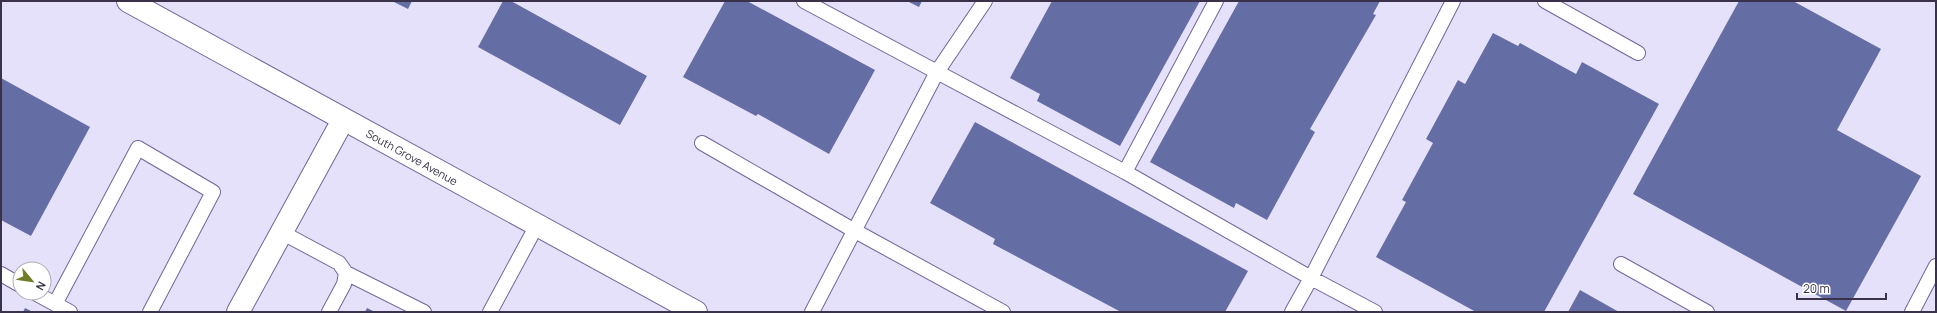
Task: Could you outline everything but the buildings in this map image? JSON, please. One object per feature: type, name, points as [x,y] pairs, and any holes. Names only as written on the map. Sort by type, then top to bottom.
[{"type":"main road","name":"South Grove Avenue","points":[[128,1],[696,312]]},
{"type":"main road","points":[[238,312],[343,120]]},
{"type":"lane","points":[[804,1],[1125,172],[1311,278],[1375,312]]},
{"type":"lane","points":[[812,312],[937,72],[985,1]]},
{"type":"lane","points":[[1125,172],[1216,1]]},
{"type":"lane","points":[[1292,312],[1311,278],[1453,1]]},
{"type":"lane","points":[[1545,1],[1638,53]]},
{"type":"lane","points":[[702,143],[855,231],[1003,312]]},
{"type":"lane","points":[[55,304],[138,148],[213,192],[150,312]]},
{"type":"lane","points":[[490,312],[537,225]]},
{"type":"lane","points":[[282,232],[339,263],[346,273],[424,312]]},
{"type":"lane","points":[[1620,264],[1708,312]]},
{"type":"lane","points":[[1912,312],[1936,266]]},
{"type":"lane","points":[[329,312],[344,284],[346,273]]},
{"type":"lane","points":[[1,274],[12,280]]},
{"type":"lane","points":[[50,301],[70,312]]}]
